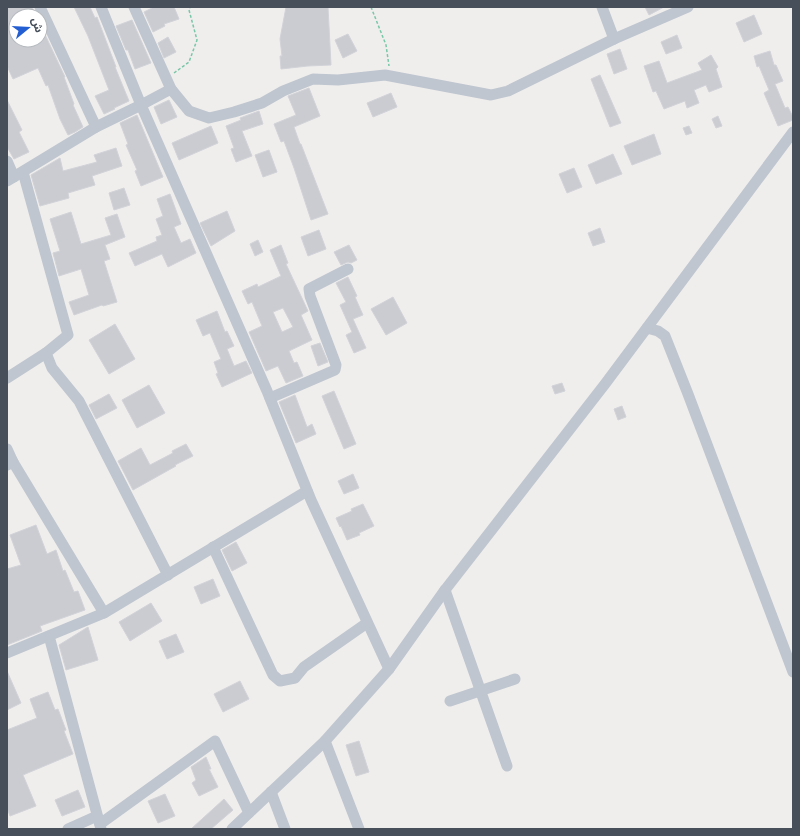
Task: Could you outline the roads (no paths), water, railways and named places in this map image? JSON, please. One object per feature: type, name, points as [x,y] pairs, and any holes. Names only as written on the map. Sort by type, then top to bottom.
[{"type":"street","points":[[40,7],[96,127]]},
{"type":"street","points":[[100,7],[141,105],[270,398],[308,490],[389,669]]},
{"type":"street","points":[[134,7],[171,89],[189,110],[209,118],[262,103],[283,90],[313,79],[338,80],[385,75],[491,95],[508,91],[614,39],[688,7]]},
{"type":"street","points":[[602,7],[614,39]]},
{"type":"street","points":[[15,177],[96,127],[171,89]]},
{"type":"street","points":[[232,829],[326,741],[389,669],[445,590],[605,384],[793,132]]},
{"type":"street","points":[[7,161],[15,177],[68,335],[46,353],[7,378]]},
{"type":"street","points":[[270,398],[335,370],[336,365],[310,296],[309,289],[348,269]]},
{"type":"street","points":[[647,328],[658,331],[665,336],[793,672]]},
{"type":"street","points":[[46,353],[52,368],[79,401],[168,575]]},
{"type":"street","points":[[7,449],[10,464],[104,613]]},
{"type":"street","points":[[7,653],[104,613],[308,490]]},
{"type":"street","points":[[214,547],[273,675],[280,682],[296,678],[304,668],[367,623]]},
{"type":"street","points":[[445,590],[507,766]]},
{"type":"street","points":[[49,636],[99,823]]},
{"type":"street","points":[[450,702],[515,679]]},
{"type":"street","points":[[68,829],[99,823],[215,741],[249,813]]},
{"type":"street","points":[[326,741],[360,829]]},
{"type":"street","points":[[271,792],[285,829]]}]
